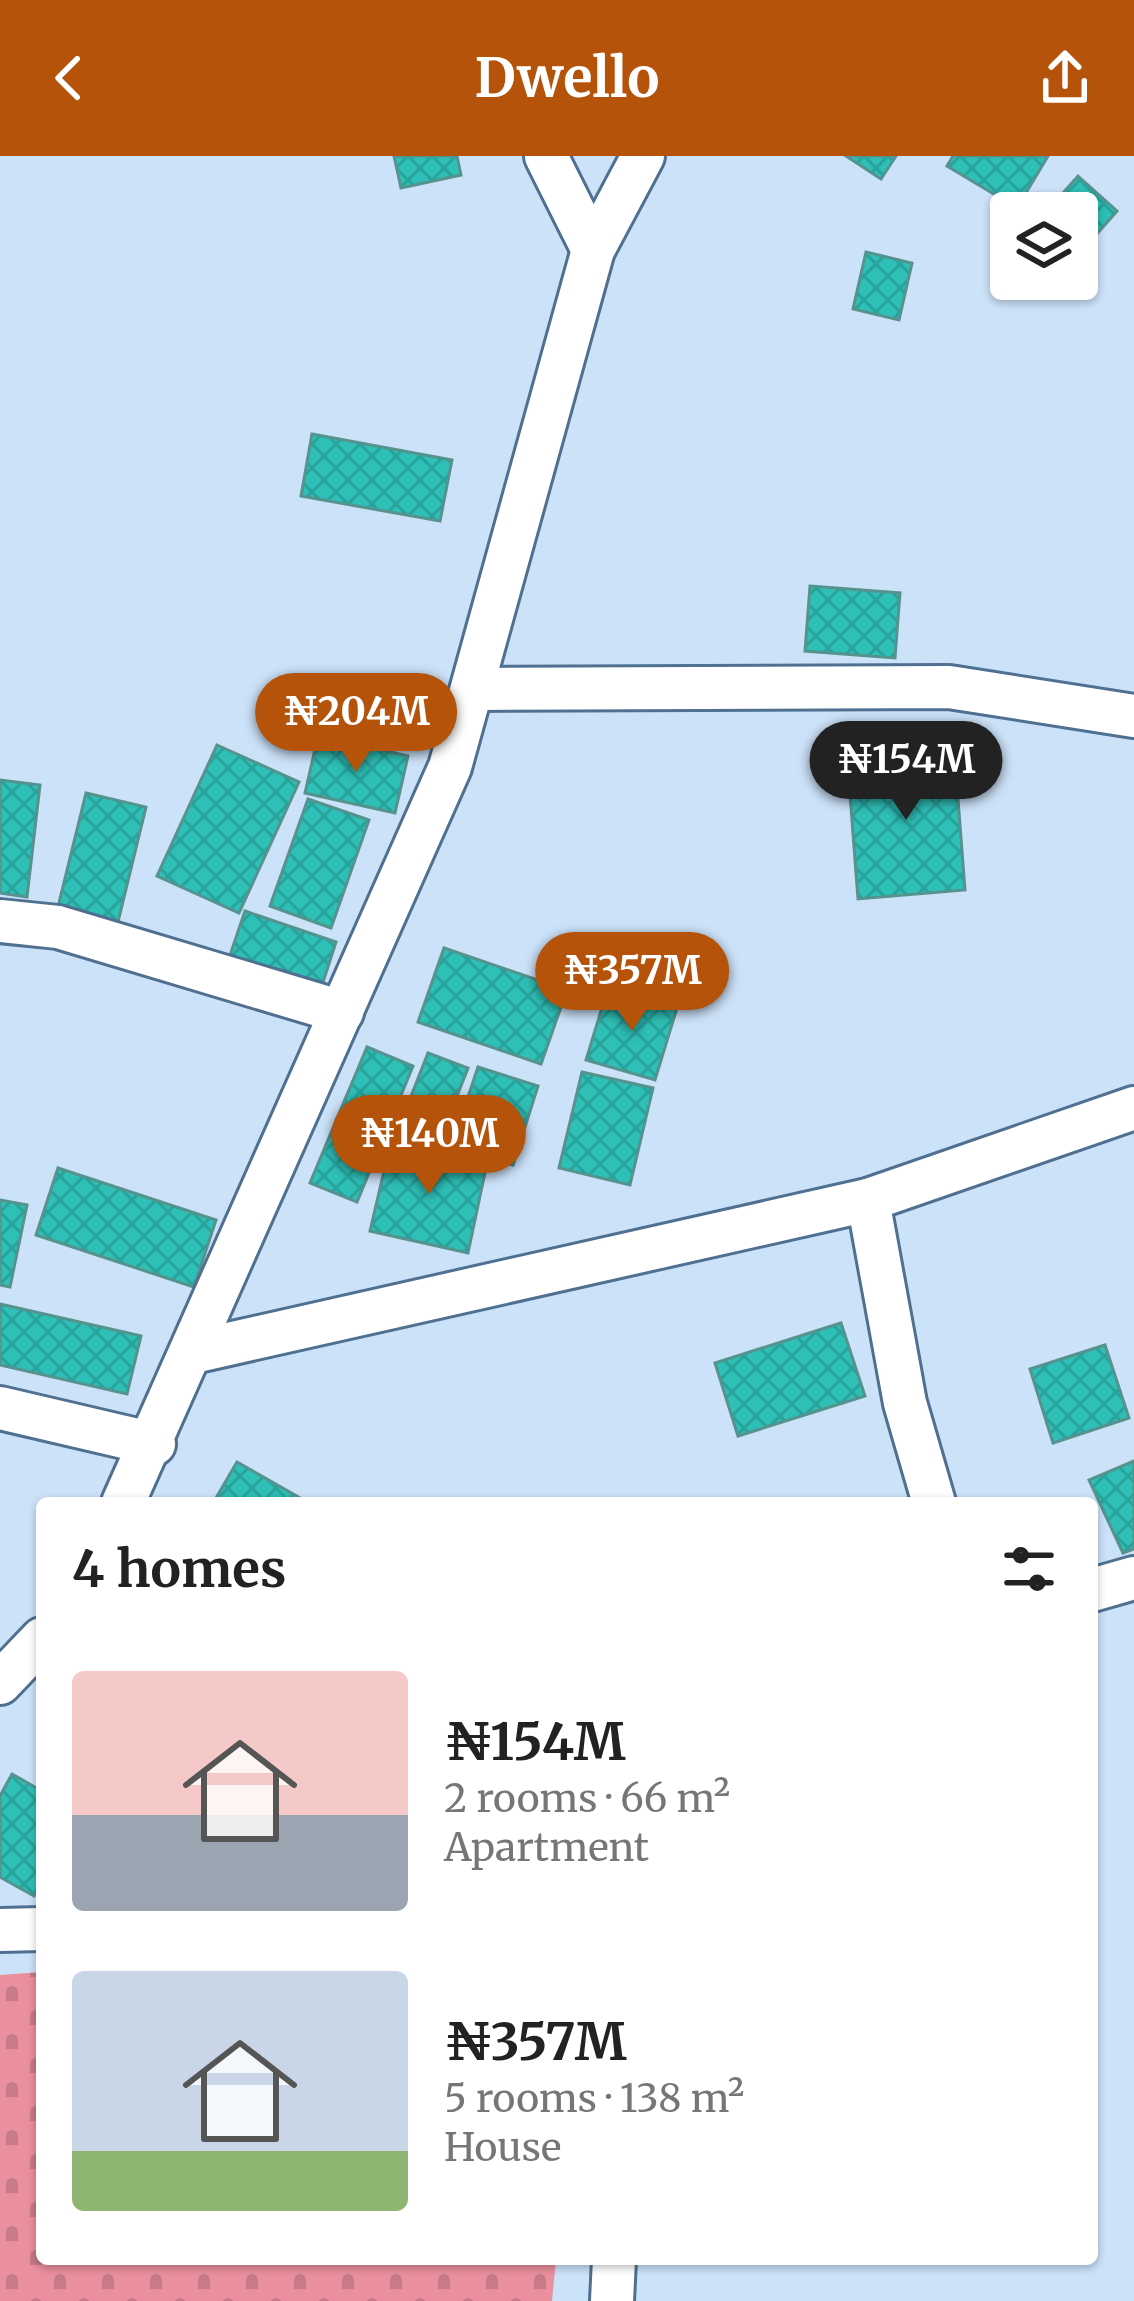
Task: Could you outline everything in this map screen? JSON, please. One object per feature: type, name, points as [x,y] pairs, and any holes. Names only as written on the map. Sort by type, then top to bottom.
[{"type":"street","points":[[546,156],[593,250]]},
{"type":"street","points":[[126,1497],[154,1444],[450,766],[593,250],[643,156]]},
{"type":"street","points":[[474,689],[949,687],[1134,716]]},
{"type":"street","points":[[0,920],[58,927],[342,1012]]},
{"type":"street","points":[[193,1352],[868,1200],[1134,1108]]},
{"type":"street","points":[[868,1200],[905,1403],[932,1497]]},
{"type":"street","points":[[0,1408],[154,1444]]},
{"type":"street","points":[[1098,1588],[1134,1578]]},
{"type":"street","points":[[0,1683],[36,1645]]},
{"type":"street","points":[[0,1930],[36,1929]]},
{"type":"street","points":[[611,2301],[614,2265]]},
{"type":"green space","points":[[36,1972],[36,2265],[555,2265],[552,2301],[0,2301],[0,1975]]},
{"type":"building","points":[[394,156],[457,156],[461,175],[401,188]]},
{"type":"building","points":[[846,156],[896,156],[881,179]]},
{"type":"building","points":[[953,156],[1048,156],[1027,192],[990,192],[947,166]]},
{"type":"building","points":[[1078,176],[1096,192],[1064,192]]},
{"type":"building","points":[[1098,194],[1117,211],[1098,233]]},
{"type":"building","points":[[866,252],[912,263],[899,320],[853,309]]},
{"type":"building","points":[[312,434],[452,460],[440,521],[301,496]]},
{"type":"building","points":[[810,586],[900,593],[895,658],[805,651]]},
{"type":"building","points":[[318,736],[408,756],[395,813],[305,793]]},
{"type":"building","points":[[217,745],[299,782],[239,913],[157,876]]},
{"type":"building","points":[[954,747],[965,890],[858,899],[847,755]]},
{"type":"building","points":[[0,780],[40,785],[27,897],[0,893]]},
{"type":"building","points":[[86,793],[146,807],[117,926],[57,911]]},
{"type":"building","points":[[308,799],[369,820],[331,928],[270,906]]},
{"type":"building","points":[[245,911],[336,942],[317,1001],[225,970]]},
{"type":"building","points":[[444,948],[567,990],[541,1064],[418,1022]]},
{"type":"building","points":[[608,988],[677,1008],[655,1080],[586,1060]]},
{"type":"building","points":[[367,1047],[413,1066],[357,1202],[310,1183]]},
{"type":"building","points":[[428,1053],[468,1068],[437,1147],[397,1132]]},
{"type":"building","points":[[478,1067],[538,1086],[513,1165],[452,1145]]},
{"type":"building","points":[[582,1072],[653,1088],[630,1185],[559,1168]]},
{"type":"building","points":[[391,1141],[487,1163],[468,1253],[370,1231]]},
{"type":"building","points":[[58,1168],[216,1220],[194,1287],[36,1235]]},
{"type":"building","points":[[0,1200],[27,1205],[10,1287],[0,1285]]},
{"type":"building","points":[[0,1304],[141,1336],[127,1394],[0,1365]]},
{"type":"building","points":[[841,1323],[865,1396],[738,1436],[715,1363]]},
{"type":"building","points":[[1105,1345],[1129,1418],[1053,1443],[1030,1369]]},
{"type":"building","points":[[1134,1461],[1134,1549],[1123,1553],[1089,1480]]},
{"type":"building","points":[[237,1462],[298,1497],[217,1497]]},
{"type":"building","points":[[12,1774],[36,1788],[34,1896],[0,1877],[0,1796]]}]
